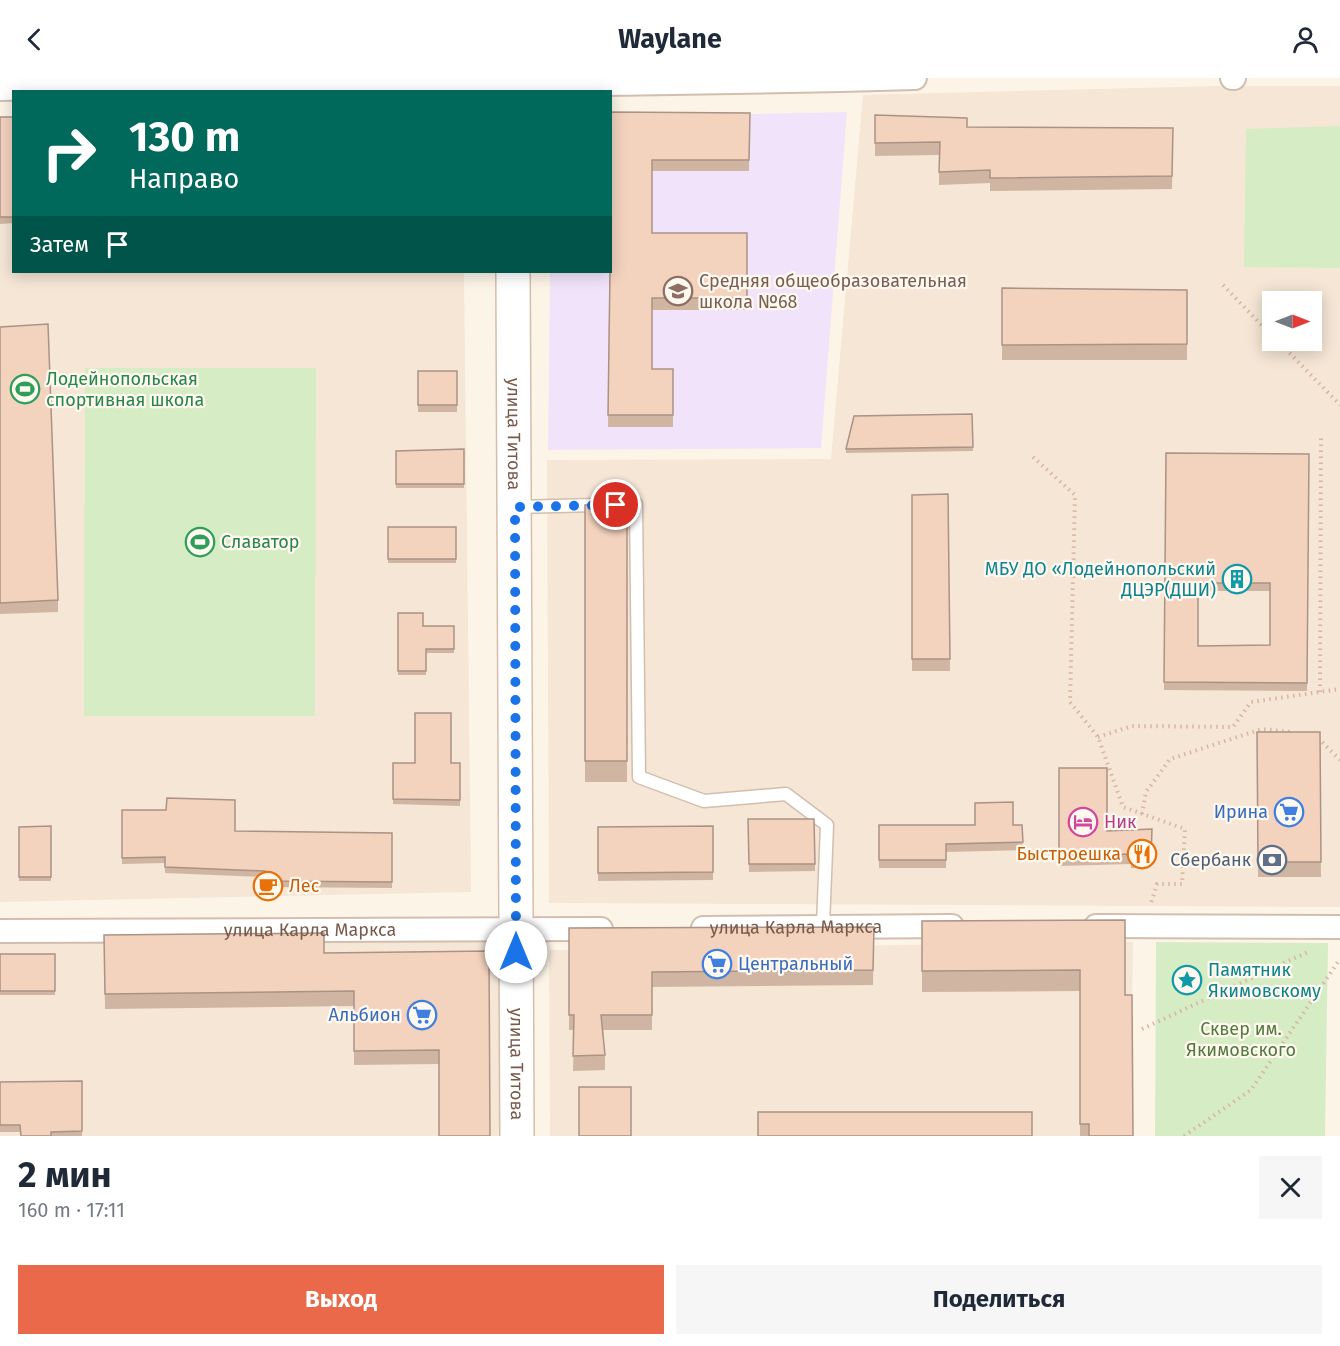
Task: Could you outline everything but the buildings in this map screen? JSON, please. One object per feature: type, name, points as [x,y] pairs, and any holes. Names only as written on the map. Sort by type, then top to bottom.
[{"type":"street","points":[[0,88],[194,82],[515,85],[915,78]]},
{"type":"street","name":"улица Титова","points":[[513,273],[517,1136]]},
{"type":"street","name":"улица Карла Маркса","points":[[686,928],[975,926]]},
{"type":"street","points":[[1071,926],[1340,927]]},
{"type":"street","name":"улица Карла Маркса","points":[[0,931],[618,929]]},
{"type":"lane","points":[[515,507],[636,504],[639,777],[704,801],[786,794],[827,825],[824,926]]},
{"type":"path","points":[[1222,285],[1262,326]]},
{"type":"path","points":[[1288,351],[1340,405]]},
{"type":"path","points":[[1320,692],[1321,436]]},
{"type":"path","points":[[1033,457],[1075,495],[1070,702],[1098,737],[1123,807],[1185,829],[1182,884],[1157,884],[1143,926]]},
{"type":"path","points":[[1098,737],[1132,726],[1233,727],[1251,702],[1340,689]]},
{"type":"path","points":[[1142,814],[1146,792],[1170,759],[1262,729],[1292,733]]},
{"type":"path","points":[[1310,735],[1318,737],[1340,760]]},
{"type":"path","points":[[1142,1029],[1319,946]]},
{"type":"path","points":[[1184,1136],[1251,1090],[1340,959]]},
{"type":"shaded area","points":[[1217,86],[1340,86],[1340,907],[549,903],[547,460],[831,459],[863,95]]},
{"type":"shaded area","points":[[847,112],[821,448],[548,450],[550,273],[612,273],[612,117]]},
{"type":"shaded area","points":[[12,121],[12,273],[464,273],[471,892],[0,902],[0,122]]},
{"type":"shaded area","points":[[0,941],[504,941],[504,1136],[0,1136]]},
{"type":"shaded area","points":[[1133,942],[1130,1136],[550,1136],[549,950]]},
{"type":"green space","points":[[1340,126],[1340,268],[1244,267],[1246,129]]},
{"type":"green space","name":"Славатор","points":[[85,368],[316,368],[315,716],[84,716]]},
{"type":"green space","name":"Сквер им. Якимовского","points":[[1156,942],[1328,943],[1325,1136],[1155,1136]]},
{"type":"place","name":"Средняя общеобразовательная школа №68","points":[[678,291]]},
{"type":"place","name":"Лодейнопольская спортивная школа","points":[[25,389]]},
{"type":"place","name":"Славатор","points":[[200,542]]},
{"type":"place","name":"МБУ ДО «Лодейнопольский ДЦЭР(ДШИ)","points":[[1237,579]]},
{"type":"place","name":"Ирина","points":[[1289,812]]},
{"type":"place","name":"Ник","points":[[1083,822]]},
{"type":"place","name":"Быстроeшка","points":[[1142,854]]},
{"type":"place","name":"Сбербанк","points":[[1272,860]]},
{"type":"place","name":"Лес","points":[[268,886]]},
{"type":"place","name":"Центральный","points":[[717,964]]},
{"type":"place","name":"Памятник Якимовскому","points":[[1187,980]]},
{"type":"place","name":"Альбион","points":[[422,1015]]},
{"type":"route","points":[[516,952],[515,507],[616,505]]}]
